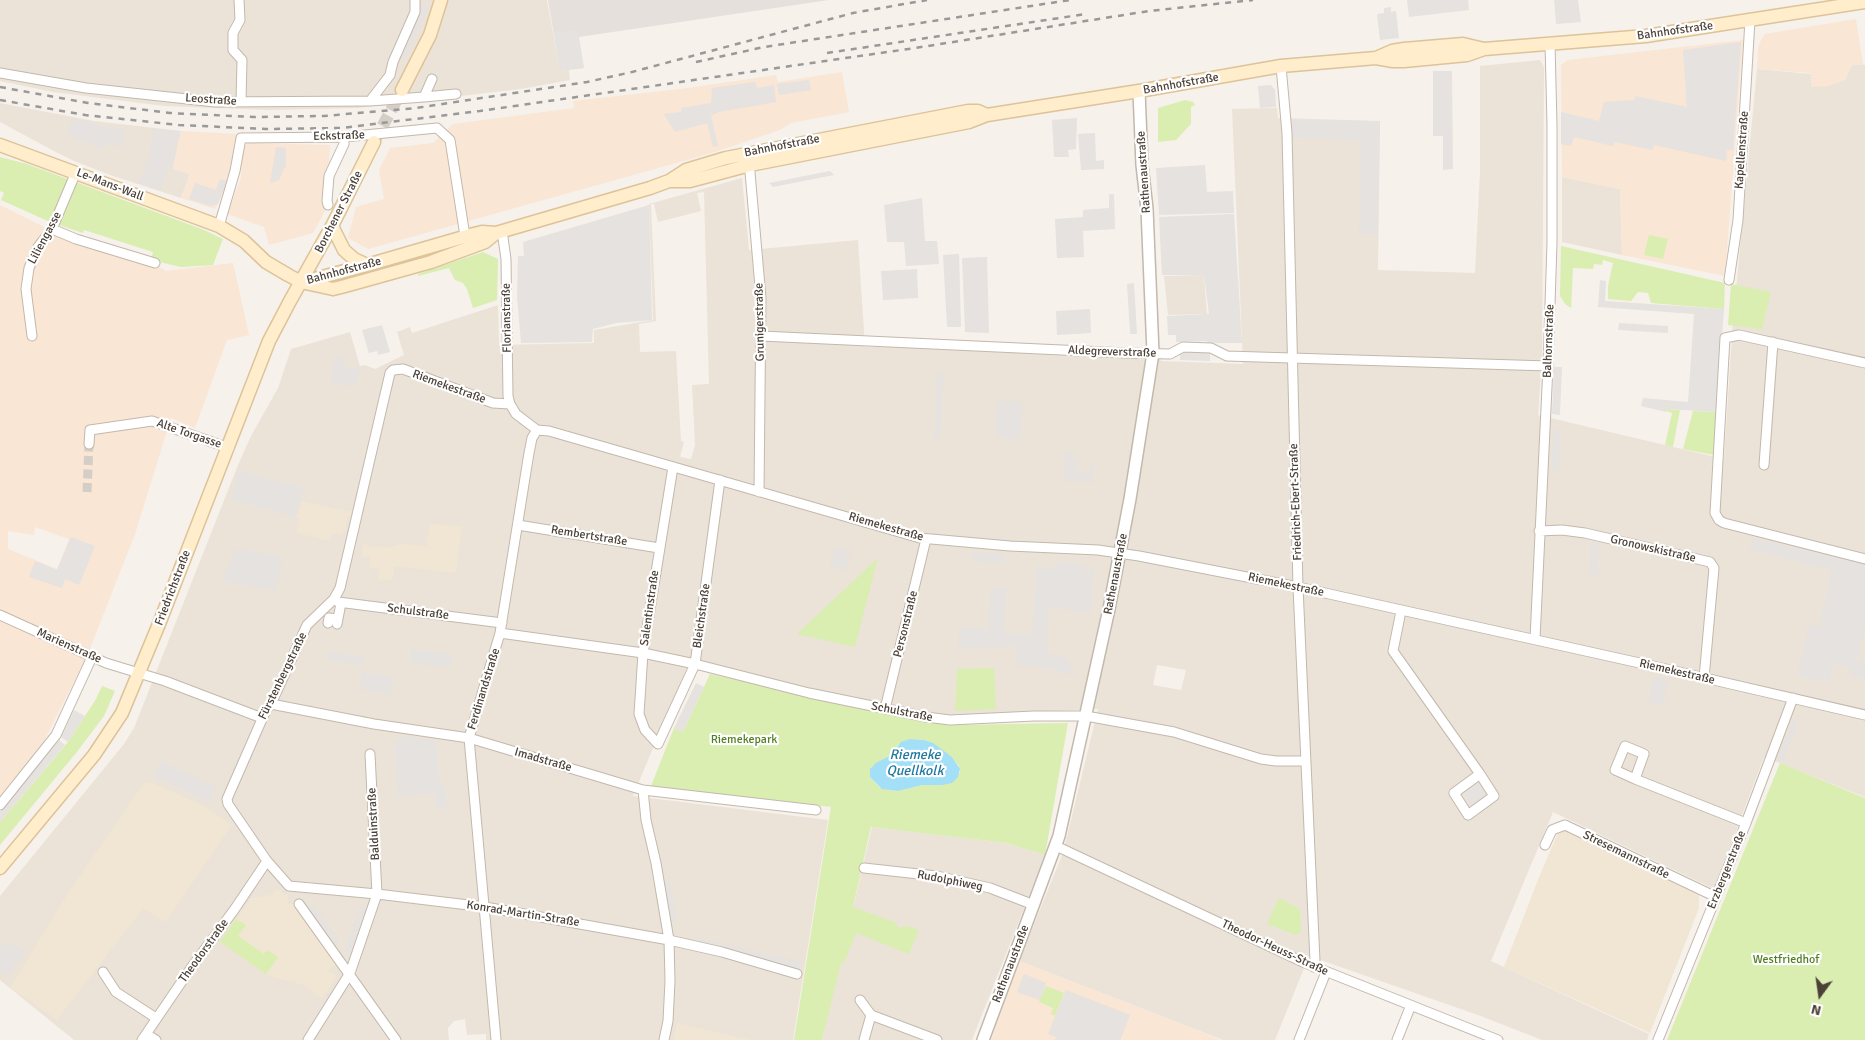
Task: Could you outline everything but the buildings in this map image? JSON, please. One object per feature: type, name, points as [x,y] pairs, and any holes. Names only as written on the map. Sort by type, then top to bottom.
[{"type":"main road","points":[[402,90],[430,35],[441,0]]},
{"type":"main road","name":"Bahnhofstraße","points":[[301,282],[465,236],[482,232],[499,232],[669,181],[690,181],[749,159],[970,122],[988,114],[1139,91],[1281,66],[1376,58],[1404,61],[1467,55],[1484,49],[1646,36],[1865,2]]},
{"type":"main road","name":"Borchener Straße","points":[[301,282],[332,226],[374,142]]},
{"type":"main road","name":"Le-Mans-Wall","points":[[0,145],[219,226],[244,241],[266,262],[301,282]]},
{"type":"main road","points":[[332,226],[344,250],[354,259],[367,265]]},
{"type":"main road","name":"Bahnhofstraße","points":[[301,282],[332,288],[345,286],[459,252],[485,242],[499,232]]},
{"type":"main road","name":"Friedrichstraße","points":[[0,868],[102,744],[122,713],[270,341],[301,282]]},
{"type":"street","points":[[240,0],[240,20],[233,33],[233,50],[242,60],[241,102]]},
{"type":"street","points":[[370,101],[390,74],[393,62],[415,12],[415,0]]},
{"type":"street","name":"Kapellenstraße","points":[[1729,280],[1738,220],[1750,20]]},
{"type":"street","name":"Balhornstraße","points":[[1534,639],[1548,366],[1552,243],[1550,43]]},
{"type":"street","name":"Friedrich-Ebert-Straße","points":[[1281,66],[1287,133],[1298,587],[1316,961],[1314,967]]},
{"type":"street","name":"Leostraße","points":[[0,73],[86,88],[215,102],[370,101],[456,94]]},
{"type":"street","points":[[424,97],[432,79]]},
{"type":"street","name":"Rathenaustraße","points":[[983,1040],[1056,846],[1086,716],[1120,553],[1153,353],[1147,210],[1142,165],[1139,91]]},
{"type":"street","name":"Eckstraße","points":[[219,226],[235,171],[241,138],[344,137],[437,128],[450,140],[465,236]]},
{"type":"street","points":[[328,205],[329,176],[344,144],[344,137]]},
{"type":"street","name":"Grunigerstraße","points":[[749,159],[757,243],[762,336],[759,492]]},
{"type":"street","name":"Liliengasse","points":[[32,336],[26,282],[29,268],[38,248],[52,229],[76,172]]},
{"type":"street","points":[[52,229],[76,239],[155,264]]},
{"type":"street","name":"Florianstraße","points":[[499,232],[506,257],[508,396],[510,404]]},
{"type":"street","points":[[1865,363],[1739,335],[1725,338],[1715,513],[1719,520],[1724,523],[1865,559]]},
{"type":"street","name":"Aldegreverstraße","points":[[762,336],[1170,354],[1183,347],[1202,347],[1211,348],[1227,356],[1548,366]]},
{"type":"street","points":[[1764,465],[1773,342]]},
{"type":"street","name":"Riemekestraße","points":[[393,370],[403,370],[493,403],[510,404],[516,414],[537,430],[549,431],[926,539],[1120,553],[1298,587],[1865,715]]},
{"type":"street","name":"Fürstenbergstraße","points":[[334,622],[337,601],[344,578],[390,373],[393,370]]},
{"type":"street","name":"Alte Torgasse","points":[[89,444],[90,430],[152,421],[229,448]]},
{"type":"street","name":"Ferdinandstraße","points":[[496,1040],[469,738],[500,633],[529,452],[532,438],[537,430]]},
{"type":"street","name":"Salentinstraße","points":[[658,744],[645,730],[639,714],[644,653],[672,467]]},
{"type":"street","name":"Bleichstraße","points":[[658,744],[695,664],[720,480]]},
{"type":"street","name":"Rembertstraße","points":[[518,525],[659,548]]},
{"type":"street","name":"Gronowskistraße","points":[[1539,531],[1562,530],[1584,533],[1710,562],[1714,568],[1704,678]]},
{"type":"street","name":"Personstraße","points":[[885,709],[926,539]]},
{"type":"street","name":"Fürstenbergstraße","points":[[289,886],[268,861],[228,804],[227,799],[262,718],[271,704],[307,625],[337,601]]},
{"type":"street","name":"Schulstraße","points":[[337,601],[502,623]]},
{"type":"street","points":[[1401,611],[1393,651],[1480,774],[1494,796],[1468,815],[1454,793],[1480,774]]},
{"type":"street","name":"Marienstraße","points":[[0,615],[92,657],[139,674]]},
{"type":"street","name":"Schulstraße","points":[[500,633],[644,653],[785,687],[926,717],[950,720],[1034,716],[1086,716],[1174,732],[1261,759],[1306,761]]},
{"type":"street","points":[[0,805],[56,735],[92,657]]},
{"type":"street","points":[[139,674],[165,681],[262,718]]},
{"type":"street","name":"Erzbergerstraße","points":[[1658,1040],[1746,823],[1793,698]]},
{"type":"street","name":"Imadstraße","points":[[271,704],[374,724],[469,738],[643,790],[816,810]]},
{"type":"street","name":"Balduinstraße","points":[[370,754],[376,894]]},
{"type":"street","points":[[1635,779],[1746,823]]},
{"type":"street","points":[[643,790],[646,820],[656,863],[669,940],[670,982],[668,1022],[664,1040]]},
{"type":"street","name":"Stresemannstraße","points":[[1545,845],[1552,830],[1565,825],[1716,897]]},
{"type":"street","name":"Theodor-Heuss-Straße","points":[[1056,846],[1314,967],[1498,1040]]},
{"type":"street","name":"Theodorstraße","points":[[144,1037],[268,861]]},
{"type":"street","name":"Rudolphiweg","points":[[864,868],[937,876],[990,888],[1034,905]]},
{"type":"street","name":"Konrad-Martin-Straße","points":[[289,886],[485,907],[669,940]]},
{"type":"street","points":[[308,1040],[350,974],[376,894]]},
{"type":"street","points":[[300,904],[396,1040]]},
{"type":"street","points":[[669,940],[722,952],[797,974]]},
{"type":"street","points":[[103,972],[116,992],[156,1018]]},
{"type":"street","points":[[1300,1040],[1326,972]]},
{"type":"street","points":[[860,1000],[871,1015],[937,1040]]},
{"type":"street","points":[[1397,1040],[1410,1005]]},
{"type":"street","points":[[864,1040],[871,1015]]},
{"type":"street","points":[[144,1037],[156,1040]]},
{"type":"shaded area","points":[[0,0],[547,0],[560,71],[569,70],[570,80],[521,89],[358,108],[269,110],[164,106],[53,92],[0,81]]},
{"type":"shaded area","points":[[548,0],[829,0],[579,37],[584,68],[560,71]]},
{"type":"shaded area","points":[[1407,0],[1468,0],[1469,10],[1409,17]]},
{"type":"shaded area","points":[[1554,0],[1578,0],[1581,22],[1556,24]]},
{"type":"shaded area","points":[[421,4],[429,7],[405,60],[399,57],[415,25]]},
{"type":"shaded area","points":[[1391,7],[1391,12],[1396,11],[1399,38],[1380,40],[1377,14],[1384,13],[1384,8]]},
{"type":"shaded area","points":[[1856,19],[1863,65],[1852,65],[1845,80],[1829,86],[1811,87],[1811,73],[1757,69],[1758,48],[1765,34]]},
{"type":"shaded area","points":[[577,30],[583,67],[561,70],[554,33]]},
{"type":"shaded area","points":[[1743,40],[1725,276],[1622,255],[1620,189],[1562,177],[1561,65],[1568,60]]},
{"type":"shaded area","points":[[1741,42],[1733,150],[1727,150],[1726,161],[1654,145],[1652,150],[1615,142],[1613,146],[1574,137],[1571,146],[1561,144],[1561,112],[1599,121],[1604,102],[1634,100],[1635,96],[1687,107],[1683,50]]},
{"type":"shaded area","points":[[1540,60],[1544,67],[1542,357],[1538,415],[1724,459],[1733,321],[1757,69],[1811,74],[1845,80],[1852,65],[1865,65],[1865,797],[1764,757],[1714,889],[1553,812],[1491,961],[1649,1034],[1647,1040],[1542,1040],[1478,1015],[1309,956],[1275,1040],[1223,1040],[1019,961],[1063,853],[1098,709],[952,715],[925,713],[889,708],[690,660],[633,796],[828,820],[793,1040],[486,1040],[486,1034],[467,1035],[465,1019],[454,1021],[448,1028],[449,1040],[74,1040],[0,980],[0,896],[124,744],[134,728],[238,465],[251,436],[278,388],[291,349],[350,332],[360,366],[365,365],[375,369],[404,355],[397,332],[410,327],[412,333],[498,305],[499,345],[594,343],[594,330],[653,320],[649,204],[742,178],[749,250],[858,240],[865,347],[1160,349],[1161,361],[1243,364],[1232,109],[1277,108],[1278,118],[1380,121],[1378,270],[1475,273],[1480,171],[1480,66]],"holes":[[[704,192],[709,384],[692,385],[695,445],[691,459],[680,457],[684,442],[681,441],[676,351],[640,352],[639,324],[656,321],[651,204],[654,204],[658,222],[701,211],[697,193]],[[1157,665],[1186,670],[1181,690],[1153,685]]]},
{"type":"shaded area","points":[[1433,71],[1452,71],[1453,169],[1443,170],[1443,136],[1433,136]]},
{"type":"shaded area","points":[[842,72],[849,112],[791,123],[780,130],[712,153],[368,249],[348,238],[356,207],[384,199],[379,170],[390,148],[433,143],[453,124],[574,108],[573,101],[688,88],[776,75],[778,82]]},
{"type":"shaded area","points":[[809,80],[811,90],[779,95],[777,84]]},
{"type":"shaded area","points":[[755,82],[757,88],[774,85],[776,102],[719,112],[711,116],[718,146],[713,147],[707,123],[675,132],[664,114],[681,112],[681,108],[711,103],[712,88]]},
{"type":"shaded area","points":[[1271,85],[1275,90],[1276,107],[1260,108],[1258,86]]},
{"type":"shaded area","points":[[0,103],[94,121],[181,131],[173,169],[190,174],[181,198],[110,175],[54,151],[0,122]]},
{"type":"shaded area","points":[[1077,118],[1076,149],[1068,150],[1069,157],[1054,157],[1052,120]]},
{"type":"shaded area","points":[[73,119],[94,122],[93,125],[124,130],[122,147],[105,142],[103,150],[87,143],[88,139],[86,143],[66,134]]},
{"type":"shaded area","points":[[1292,120],[1380,121],[1378,234],[1359,234],[1360,140],[1291,138]]},
{"type":"shaded area","points":[[153,129],[180,131],[172,167],[168,166],[161,190],[139,183],[150,154]]},
{"type":"shaded area","points":[[181,131],[237,134],[233,168],[215,209],[181,198],[190,174],[173,169]]},
{"type":"shaded area","points":[[1095,133],[1096,161],[1104,160],[1104,169],[1081,170],[1078,134]]},
{"type":"shaded area","points":[[248,143],[330,145],[326,209],[313,233],[269,245],[264,227],[227,214],[241,178],[243,148]]},
{"type":"shaded area","points":[[276,147],[286,148],[286,168],[284,168],[279,180],[270,183]]},
{"type":"shaded area","points":[[1205,165],[1207,192],[1233,191],[1234,213],[1159,215],[1156,168]]},
{"type":"shaded area","points":[[830,171],[834,175],[773,187],[769,183]]},
{"type":"shaded area","points":[[1562,177],[1620,189],[1622,255],[1562,242]]},
{"type":"shaded area","points":[[220,179],[227,181],[218,204],[210,206],[189,199],[195,183],[216,190]]},
{"type":"shaded area","points":[[1109,194],[1114,194],[1115,229],[1083,231],[1084,257],[1057,258],[1055,219],[1083,217],[1083,210],[1109,208]]},
{"type":"shaded area","points":[[922,198],[925,241],[937,241],[939,264],[906,266],[904,242],[887,242],[884,205]]},
{"type":"shaded area","points":[[0,205],[56,233],[155,264],[166,271],[233,263],[249,335],[227,340],[195,428],[171,418],[135,534],[87,656],[43,743],[0,798]],"holes":[[[35,527],[69,539],[57,569],[8,549],[8,531],[34,535]]]},
{"type":"shaded area","points":[[649,205],[652,320],[616,323],[593,329],[592,342],[521,343],[517,297],[518,256],[524,256],[523,242]]},
{"type":"shaded area","points":[[1234,214],[1242,343],[1176,342],[1176,335],[1168,335],[1167,316],[1209,314],[1204,275],[1162,275],[1159,217]]},
{"type":"shaded area","points":[[959,254],[961,327],[947,327],[943,255]]},
{"type":"shaded area","points":[[987,257],[989,333],[965,332],[962,258]]},
{"type":"shaded area","points":[[917,269],[918,298],[883,300],[881,271]]},
{"type":"shaded area","points":[[1204,275],[1207,314],[1168,315],[1164,276]]},
{"type":"shaded area","points":[[1600,280],[1606,281],[1605,301],[1724,309],[1716,412],[1666,409],[1666,412],[1641,406],[1643,398],[1688,402],[1694,314],[1598,307]]},
{"type":"shaded area","points":[[1134,283],[1137,334],[1130,334],[1127,284]]},
{"type":"shaded area","points":[[1090,309],[1091,333],[1057,335],[1056,311]]},
{"type":"shaded area","points":[[1619,323],[1668,326],[1668,333],[1618,330]]},
{"type":"shaded area","points":[[382,325],[390,352],[378,355],[377,351],[369,353],[370,357],[362,330]]},
{"type":"shaded area","points":[[1180,350],[1210,351],[1210,361],[1180,360]]},
{"type":"shaded area","points":[[341,354],[345,371],[361,366],[355,387],[330,382],[335,356]]},
{"type":"shaded area","points":[[1554,367],[1562,367],[1560,415],[1552,414]]},
{"type":"shaded area","points":[[943,371],[941,437],[935,439],[936,373]]},
{"type":"shaded area","points":[[997,401],[1023,402],[1021,439],[996,438]]},
{"type":"shaded area","points":[[1553,430],[1561,430],[1560,471],[1552,471]]},
{"type":"shaded area","points":[[1063,450],[1074,452],[1072,460],[1078,461],[1077,470],[1090,472],[1091,464],[1095,465],[1092,484],[1085,481],[1065,482]]},
{"type":"shaded area","points":[[239,471],[304,488],[296,517],[231,500]]},
{"type":"shaded area","points":[[301,501],[352,512],[351,516],[348,516],[346,530],[344,530],[342,535],[332,533],[330,541],[297,533],[300,519],[296,517]]},
{"type":"shaded area","points":[[430,523],[462,527],[456,573],[395,566],[392,580],[378,579],[379,569],[369,567],[370,558],[361,556],[363,544],[380,548],[382,546],[388,548],[400,544],[426,546]]},
{"type":"shaded area","points":[[71,537],[95,546],[79,585],[65,579],[62,588],[29,577],[35,561],[57,570]]},
{"type":"shaded area","points":[[1752,538],[1865,564],[1865,626],[1857,660],[1865,662],[1865,679],[1850,676],[1852,668],[1833,664],[1829,682],[1797,676],[1809,625],[1819,627],[1832,570],[1749,549]]},
{"type":"shaded area","points":[[1591,542],[1599,543],[1598,575],[1589,575]]},
{"type":"shaded area","points":[[836,547],[852,552],[844,572],[830,567]]},
{"type":"shaded area","points":[[237,548],[283,557],[276,591],[222,581]]},
{"type":"shaded area","points":[[973,552],[1005,554],[1004,564],[972,561]]},
{"type":"shaded area","points":[[1055,561],[1085,564],[1085,571],[1094,569],[1090,614],[1049,606],[1046,653],[1068,658],[1074,675],[1032,666],[1017,667],[1016,646],[958,649],[960,626],[988,629],[991,587],[1007,589],[1004,633],[1032,635],[1037,566],[1054,568]]},
{"type":"shaded area","points":[[411,649],[452,654],[450,668],[409,663]]},
{"type":"shaded area","points":[[327,651],[365,658],[363,666],[326,659]]},
{"type":"shaded area","points":[[362,672],[392,677],[390,695],[359,689]]},
{"type":"shaded area","points":[[1653,677],[1668,681],[1663,706],[1648,702]]},
{"type":"shaded area","points":[[696,683],[704,687],[683,732],[674,728]]},
{"type":"shaded area","points":[[74,710],[85,716],[68,742],[61,737]]},
{"type":"shaded area","points":[[1793,720],[1799,722],[1783,762],[1777,760]]},
{"type":"shaded area","points":[[407,736],[436,741],[439,783],[444,783],[447,809],[436,807],[435,793],[398,796],[395,741]]},
{"type":"shaded area","points":[[59,740],[65,745],[0,822],[0,812]]},
{"type":"shaded area","points":[[161,761],[216,787],[209,802],[154,776]]},
{"type":"shaded area","points":[[151,782],[204,806],[232,825],[166,922],[143,909],[57,1020],[10,988],[69,891],[144,783]]},
{"type":"shaded area","points":[[1478,782],[1487,796],[1472,806],[1463,792]]},
{"type":"shaded area","points":[[872,827],[1006,843],[1045,855],[972,1040],[822,1040]]},
{"type":"shaded area","points":[[1565,830],[1699,894],[1699,908],[1650,1033],[1504,967],[1557,835]]},
{"type":"shaded area","points":[[669,880],[677,921],[670,922],[662,882]]},
{"type":"shaded area","points":[[275,890],[281,890],[285,895],[288,895],[288,904],[294,904],[337,964],[328,971],[337,976],[322,999],[304,985],[269,976],[220,943],[251,898],[271,895]]},
{"type":"shaded area","points":[[314,904],[339,941],[334,945],[308,907]]},
{"type":"shaded area","points":[[360,906],[367,908],[352,953],[345,950]]},
{"type":"shaded area","points":[[698,938],[802,962],[800,969],[696,944]]},
{"type":"shaded area","points":[[11,942],[25,953],[7,976],[0,971],[0,951],[4,943],[8,945]]},
{"type":"shaded area","points":[[1019,961],[1189,1027],[1221,1040],[991,1040]]},
{"type":"shaded area","points":[[1024,974],[1046,983],[1040,1000],[1017,992]]},
{"type":"shaded area","points":[[1066,990],[1130,1015],[1120,1040],[1055,1040],[1056,1037],[1048,1034]]},
{"type":"shaded area","points":[[677,1023],[751,1040],[673,1040]]},
{"type":"green space","points":[[1185,100],[1193,102],[1195,105],[1191,107],[1191,124],[1176,140],[1158,142],[1158,108]]},
{"type":"green space","points":[[0,157],[27,164],[204,230],[223,239],[213,265],[181,267],[151,260],[153,252],[84,230],[83,233],[50,222],[1,200],[4,193],[0,191]]},
{"type":"green space","points":[[1649,235],[1668,239],[1663,259],[1644,255]]},
{"type":"green space","points":[[1561,246],[1725,283],[1724,309],[1651,303],[1648,293],[1638,292],[1631,301],[1608,299],[1608,286],[1613,263],[1603,260],[1602,265],[1594,264],[1593,269],[1573,268],[1571,308],[1565,304],[1560,296]]},
{"type":"green space","points":[[483,252],[498,259],[497,300],[473,308],[467,289],[463,283],[455,280],[449,268],[418,276],[418,274]]},
{"type":"green space","points":[[1731,284],[1771,292],[1762,329],[1728,325]]},
{"type":"green space","points":[[1666,409],[1680,410],[1673,447],[1665,445],[1672,413],[1666,411]]},
{"type":"green space","points":[[1693,411],[1717,412],[1714,455],[1683,449]]},
{"type":"green space","points":[[878,558],[855,647],[797,634]]},
{"type":"green space","points":[[994,668],[996,709],[955,711],[957,669]]},
{"type":"green space","name":"Riemekepark","points":[[710,674],[926,722],[953,725],[1068,723],[1045,855],[1006,843],[871,827],[853,907],[897,923],[898,928],[907,926],[919,930],[909,954],[856,933],[844,963],[841,963],[822,1040],[794,1040],[831,807],[651,786],[674,728],[683,732]],"holes":[[[910,739],[924,740],[952,757],[959,766],[960,773],[942,785],[922,785],[898,791],[879,787],[870,777],[880,761],[891,755],[898,745]]]},
{"type":"green space","points":[[102,686],[115,691],[104,716],[0,845],[0,822],[68,742],[96,699]]},
{"type":"green space","name":"Westfriedhof","points":[[1780,763],[1865,798],[1865,1040],[1667,1040]]},
{"type":"green space","points":[[1279,898],[1300,909],[1301,931],[1296,935],[1267,924]]},
{"type":"green space","points":[[236,919],[246,925],[238,936],[264,954],[267,950],[278,957],[266,974],[220,942]]},
{"type":"green space","points":[[1046,986],[1064,993],[1055,1016],[1051,1014],[1053,1008],[1039,1002]]},
{"type":"water","name":"Riemeke Quellkolk","points":[[910,739],[933,743],[952,757],[960,769],[958,777],[952,783],[942,785],[922,785],[898,791],[882,789],[870,777],[870,769],[876,763],[891,755],[901,742]]},
{"type":"tunnel","points":[[374,142],[402,90]]},
{"type":"tunnel","points":[[87,492],[89,444]]},
{"type":"railway","points":[[0,87],[88,103],[170,113],[254,117],[324,116],[416,108],[587,82],[632,72],[853,13],[927,0]]},
{"type":"railway","points":[[696,62],[764,47],[1070,0]]},
{"type":"railway","points":[[0,100],[85,115],[179,125],[266,129],[341,128],[480,111],[915,48],[1149,11],[1253,0]]},
{"type":"railway","points":[[827,53],[1086,14]]}]
